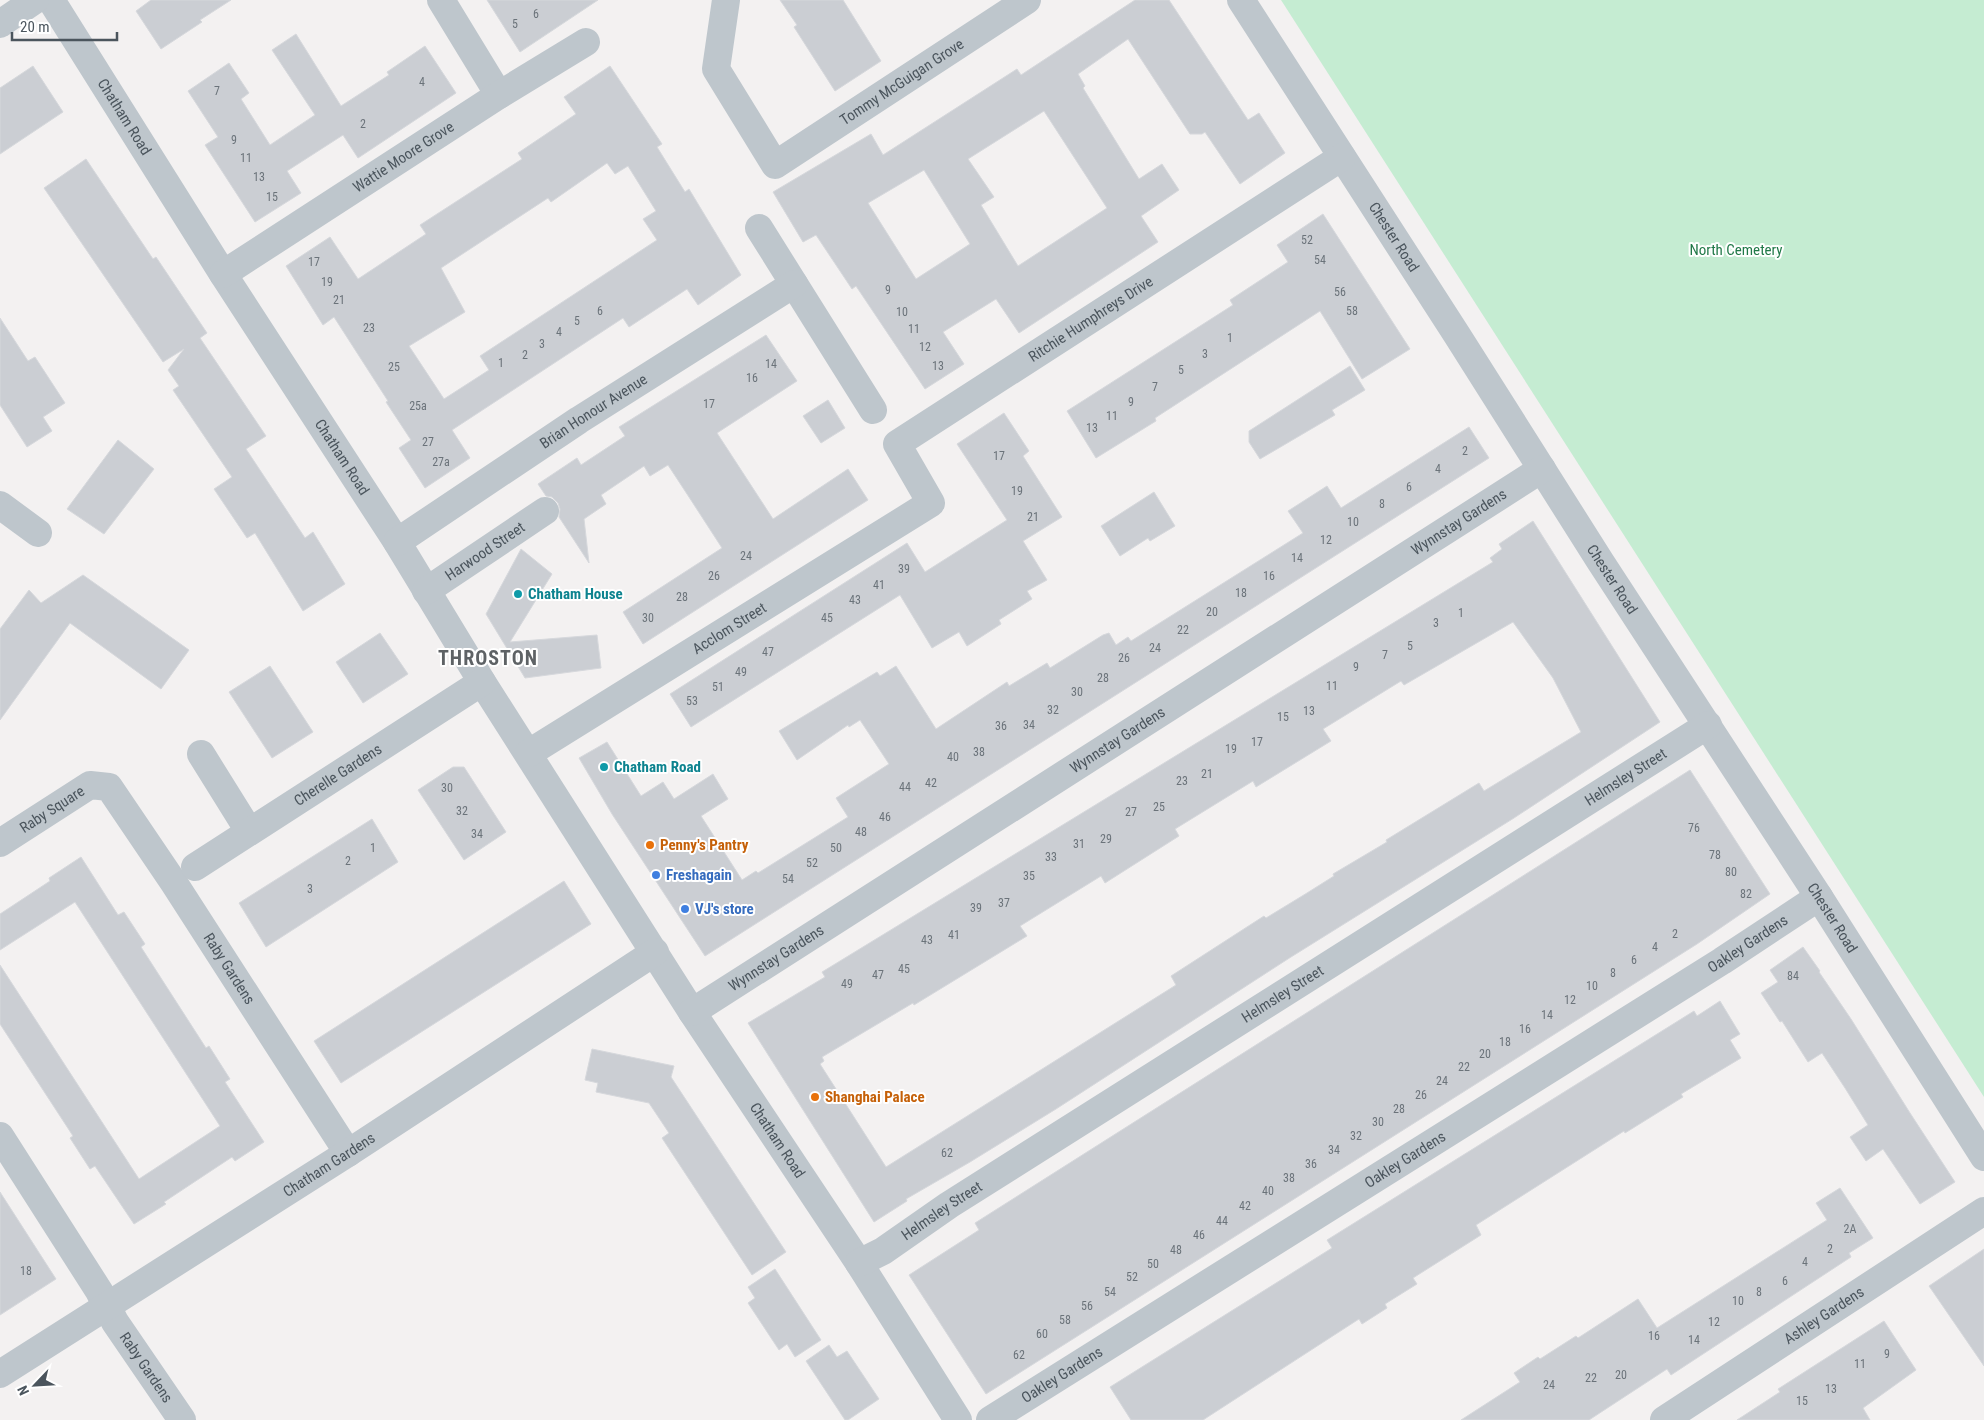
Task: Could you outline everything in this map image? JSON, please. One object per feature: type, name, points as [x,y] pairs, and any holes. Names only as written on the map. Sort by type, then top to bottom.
[{"type":"street","points":[[0,24],[35,0]]},
{"type":"street","name":"Chatham Road","points":[[50,0],[223,274],[397,542],[482,682],[529,753],[692,1012],[859,1263],[958,1420]]},
{"type":"street","points":[[441,0],[500,95]]},
{"type":"street","name":"Tommy McGuigan Grove","points":[[726,0],[716,69],[775,165],[1027,0]]},
{"type":"street","name":"Chester Road","points":[[1241,0],[1600,561],[1819,896],[1984,1157]]},
{"type":"street","name":"Wattie Moore Grove","points":[[223,274],[500,95],[586,42]]},
{"type":"street","name":"Ritchie Humphreys Drive","points":[[931,502],[896,444],[1342,157]]},
{"type":"street","points":[[758,228],[873,410]]},
{"type":"street","name":"Brian Honour Avenue","points":[[397,542],[579,420],[794,284]]},
{"type":"street","name":"Wynnstay Gardens","points":[[692,1012],[1542,469]]},
{"type":"street","name":"Acclom Street","points":[[529,753],[931,502]]},
{"type":"street","points":[[0,505],[38,533]]},
{"type":"street","name":"Harwood Street","points":[[426,591],[545,511]]},
{"type":"street","name":"Cherelle Gardens","points":[[195,867],[482,682]]},
{"type":"street","name":"Helmsley Street","points":[[859,1263],[883,1250],[958,1200],[1708,725]]},
{"type":"street","points":[[201,754],[249,831]]},
{"type":"street","name":"Raby Square","points":[[0,843],[90,785],[109,787]]},
{"type":"street","name":"Raby Gardens","points":[[109,787],[174,883],[348,1153]]},
{"type":"street","name":"Oakley Gardens","points":[[990,1420],[1722,961],[1819,896]]},
{"type":"street","name":"Chatham Gardens","points":[[0,1374],[348,1153],[655,952]]},
{"type":"street","name":"Raby Gardens","points":[[0,1136],[99,1290],[115,1322],[182,1420]]},
{"type":"street","name":"Ashley Gardens","points":[[1664,1420],[1984,1211]]},
{"type":"green space","name":"North Cemetery","points":[[1281,0],[1984,0],[1984,1097]]},
{"type":"building","points":[[151,0],[231,0],[161,49],[136,11]]},
{"type":"building","points":[[487,0],[598,0],[520,52]]},
{"type":"building","points":[[780,0],[843,0],[881,61],[835,91],[794,27],[797,25]]},
{"type":"building","points":[[1135,0],[1169,0],[1248,120],[1259,113],[1285,153],[1240,184],[1205,132],[1202,134],[1190,134],[1128,39],[1078,74],[1085,86],[1083,88],[1139,179],[1162,164],[1179,190],[1141,216],[1158,242],[1019,333],[996,299],[943,332],[964,364],[925,389],[856,286],[852,289],[816,235],[803,242],[773,192],[871,134],[883,155],[1017,69],[1021,75]],"holes":[[[1044,111],[1107,208],[1018,266],[981,205],[994,197],[968,159]],[[924,170],[970,244],[916,279],[868,203]]]},
{"type":"building","points":[[296,34],[341,106],[389,75],[387,72],[425,46],[456,93],[358,158],[343,135],[287,171],[301,193],[255,222],[205,145],[218,137],[188,91],[229,63],[249,93],[241,99],[270,145],[315,115],[272,50]]},
{"type":"building","points":[[33,66],[63,112],[0,154],[0,88]]},
{"type":"building","points":[[610,66],[662,144],[657,147],[685,192],[689,189],[741,275],[698,305],[687,289],[629,327],[623,318],[452,430],[470,458],[425,488],[399,448],[411,440],[386,402],[388,401],[334,317],[323,325],[286,266],[330,237],[358,279],[426,234],[420,225],[522,159],[518,153],[576,114],[564,97]],"holes":[[[607,163],[615,174],[628,166],[656,211],[643,219],[657,240],[480,356],[489,370],[444,399],[409,346],[465,312],[441,268],[548,198],[551,202]]]},
{"type":"building","points":[[86,159],[153,259],[156,257],[207,333],[200,338],[266,436],[246,449],[305,538],[313,532],[345,584],[303,611],[255,533],[247,538],[214,489],[232,477],[173,390],[179,386],[168,370],[184,349],[163,362],[44,188]]},
{"type":"building","points":[[1323,214],[1410,349],[1362,379],[1320,311],[1155,418],[1156,421],[1096,458],[1067,411],[1233,305],[1230,300],[1288,262],[1277,245]]},
{"type":"building","points":[[0,318],[28,361],[35,357],[65,403],[43,417],[52,431],[27,447],[0,405]]},
{"type":"building","points":[[766,335],[797,381],[717,433],[773,519],[848,469],[868,500],[643,644],[623,612],[722,548],[668,465],[650,476],[644,466],[601,495],[606,504],[584,519],[589,563],[559,517],[560,509],[558,503],[552,497],[546,496],[538,484],[577,458],[581,465],[625,436],[619,427]]},
{"type":"building","points":[[1350,366],[1365,390],[1332,410],[1335,415],[1260,459],[1249,442],[1249,431]]},
{"type":"building","points":[[828,400],[845,428],[821,443],[803,416]]},
{"type":"building","points":[[1004,413],[1029,451],[1023,456],[1062,517],[1023,541],[1047,580],[1027,591],[1032,599],[999,620],[1001,624],[967,646],[959,632],[932,648],[900,595],[691,727],[670,694],[907,543],[925,572],[1007,520],[957,444]]},
{"type":"building","points":[[1469,427],[1489,458],[705,956],[612,814],[579,758],[607,742],[641,796],[663,782],[674,799],[713,774],[728,799],[701,816],[742,880],[756,871],[758,873],[848,817],[836,798],[889,764],[860,720],[849,727],[848,725],[797,760],[779,731],[877,672],[880,676],[896,666],[936,729],[1007,682],[1009,686],[1047,663],[1050,668],[1103,635],[1109,633],[1116,645],[1128,637],[1131,641],[1303,533],[1288,511],[1327,486],[1341,508]]},
{"type":"building","points":[[118,440],[154,469],[104,534],[67,509]]},
{"type":"building","points":[[1154,492],[1175,526],[1150,541],[1148,538],[1120,556],[1101,526]]},
{"type":"building","points":[[1533,521],[1660,722],[1514,818],[1291,957],[1056,1109],[906,1199],[907,1201],[874,1222],[748,1023],[825,977],[822,972],[1493,562],[1490,558],[1502,549],[1499,544]],"holes":[[[1513,622],[1553,678],[1581,732],[1484,791],[1479,783],[1386,840],[1387,842],[1333,874],[1334,876],[1307,893],[1266,918],[1264,916],[1171,976],[1176,985],[886,1167],[820,1064],[824,1061],[822,1057],[913,1003],[914,1005],[1027,936],[1020,926],[1101,876],[1105,883],[1179,836],[1175,829],[1253,781],[1256,787],[1331,741],[1323,729],[1401,681],[1404,685]]]},
{"type":"building","name":"Chatham House","points":[[521,549],[552,574],[510,642],[597,635],[601,668],[525,678],[486,614]]},
{"type":"building","points":[[83,575],[189,650],[161,689],[70,623],[0,720],[0,629],[29,590],[41,603]]},
{"type":"building","points":[[380,633],[408,674],[363,703],[336,662]]},
{"type":"building","points":[[270,666],[313,732],[272,758],[229,692]]},
{"type":"building","points":[[453,767],[464,767],[506,832],[464,860],[418,790]]},
{"type":"building","points":[[1690,770],[1770,894],[1697,944],[986,1394],[909,1275],[979,1230],[975,1223]]},
{"type":"building","points":[[372,819],[398,862],[266,947],[239,903]]},
{"type":"building","points":[[81,857],[118,915],[124,912],[145,944],[141,947],[206,1048],[209,1046],[230,1079],[225,1082],[264,1142],[235,1161],[232,1157],[164,1202],[166,1204],[134,1224],[95,1166],[90,1169],[70,1138],[73,1136],[0,1024],[0,965],[139,1179],[220,1126],[75,902],[0,950],[0,914],[50,881],[49,878]]},
{"type":"building","points":[[564,881],[591,924],[341,1083],[314,1041]]},
{"type":"building","points":[[1803,947],[1955,1182],[1920,1204],[1883,1149],[1866,1161],[1850,1137],[1868,1125],[1845,1088],[1822,1053],[1808,1062],[1782,1021],[1780,1022],[1761,993],[1778,982],[1770,970]]},
{"type":"building","points":[[1720,1001],[1740,1034],[1730,1040],[1741,1058],[1681,1094],[1683,1097],[1625,1133],[1624,1131],[1476,1225],[1481,1235],[1413,1278],[1417,1284],[1385,1304],[1387,1308],[1362,1324],[1359,1319],[1203,1420],[1131,1420],[1110,1387],[1332,1248],[1327,1240],[1694,1011],[1697,1016]]},
{"type":"building","points":[[592,1049],[674,1066],[671,1077],[786,1252],[752,1275],[662,1138],[669,1133],[649,1103],[596,1092],[598,1083],[585,1080]]},
{"type":"building","points":[[1840,1188],[1873,1238],[1849,1253],[1851,1257],[1671,1375],[1667,1369],[1589,1420],[1461,1420],[1520,1382],[1514,1373],[1576,1336],[1578,1338],[1638,1299],[1657,1328],[1827,1220],[1816,1203]]},
{"type":"building","points":[[0,1192],[56,1279],[0,1315]]},
{"type":"building","points":[[1984,1249],[1984,1366],[1929,1286]]},
{"type":"building","points":[[775,1269],[821,1340],[795,1357],[787,1344],[779,1350],[748,1303],[755,1298],[748,1287]]},
{"type":"building","points":[[1884,1321],[1916,1370],[1863,1408],[1870,1420],[1737,1420],[1780,1392],[1778,1389]]},
{"type":"building","points":[[829,1345],[837,1357],[847,1351],[879,1399],[848,1420],[845,1420],[806,1361]]},
{"type":"place","name":"Chatham House","points":[[518,594]]},
{"type":"place","name":"Chatham Road","points":[[604,767]]},
{"type":"place","name":"Penny's Pantry","points":[[650,845]]},
{"type":"place","name":"Freshagain","points":[[656,875]]},
{"type":"place","name":"VJ's store","points":[[685,909]]},
{"type":"place","name":"Shanghai Palace","points":[[815,1097]]},
{"type":"district","name":"THROSTON","points":[[488,658]]}]
